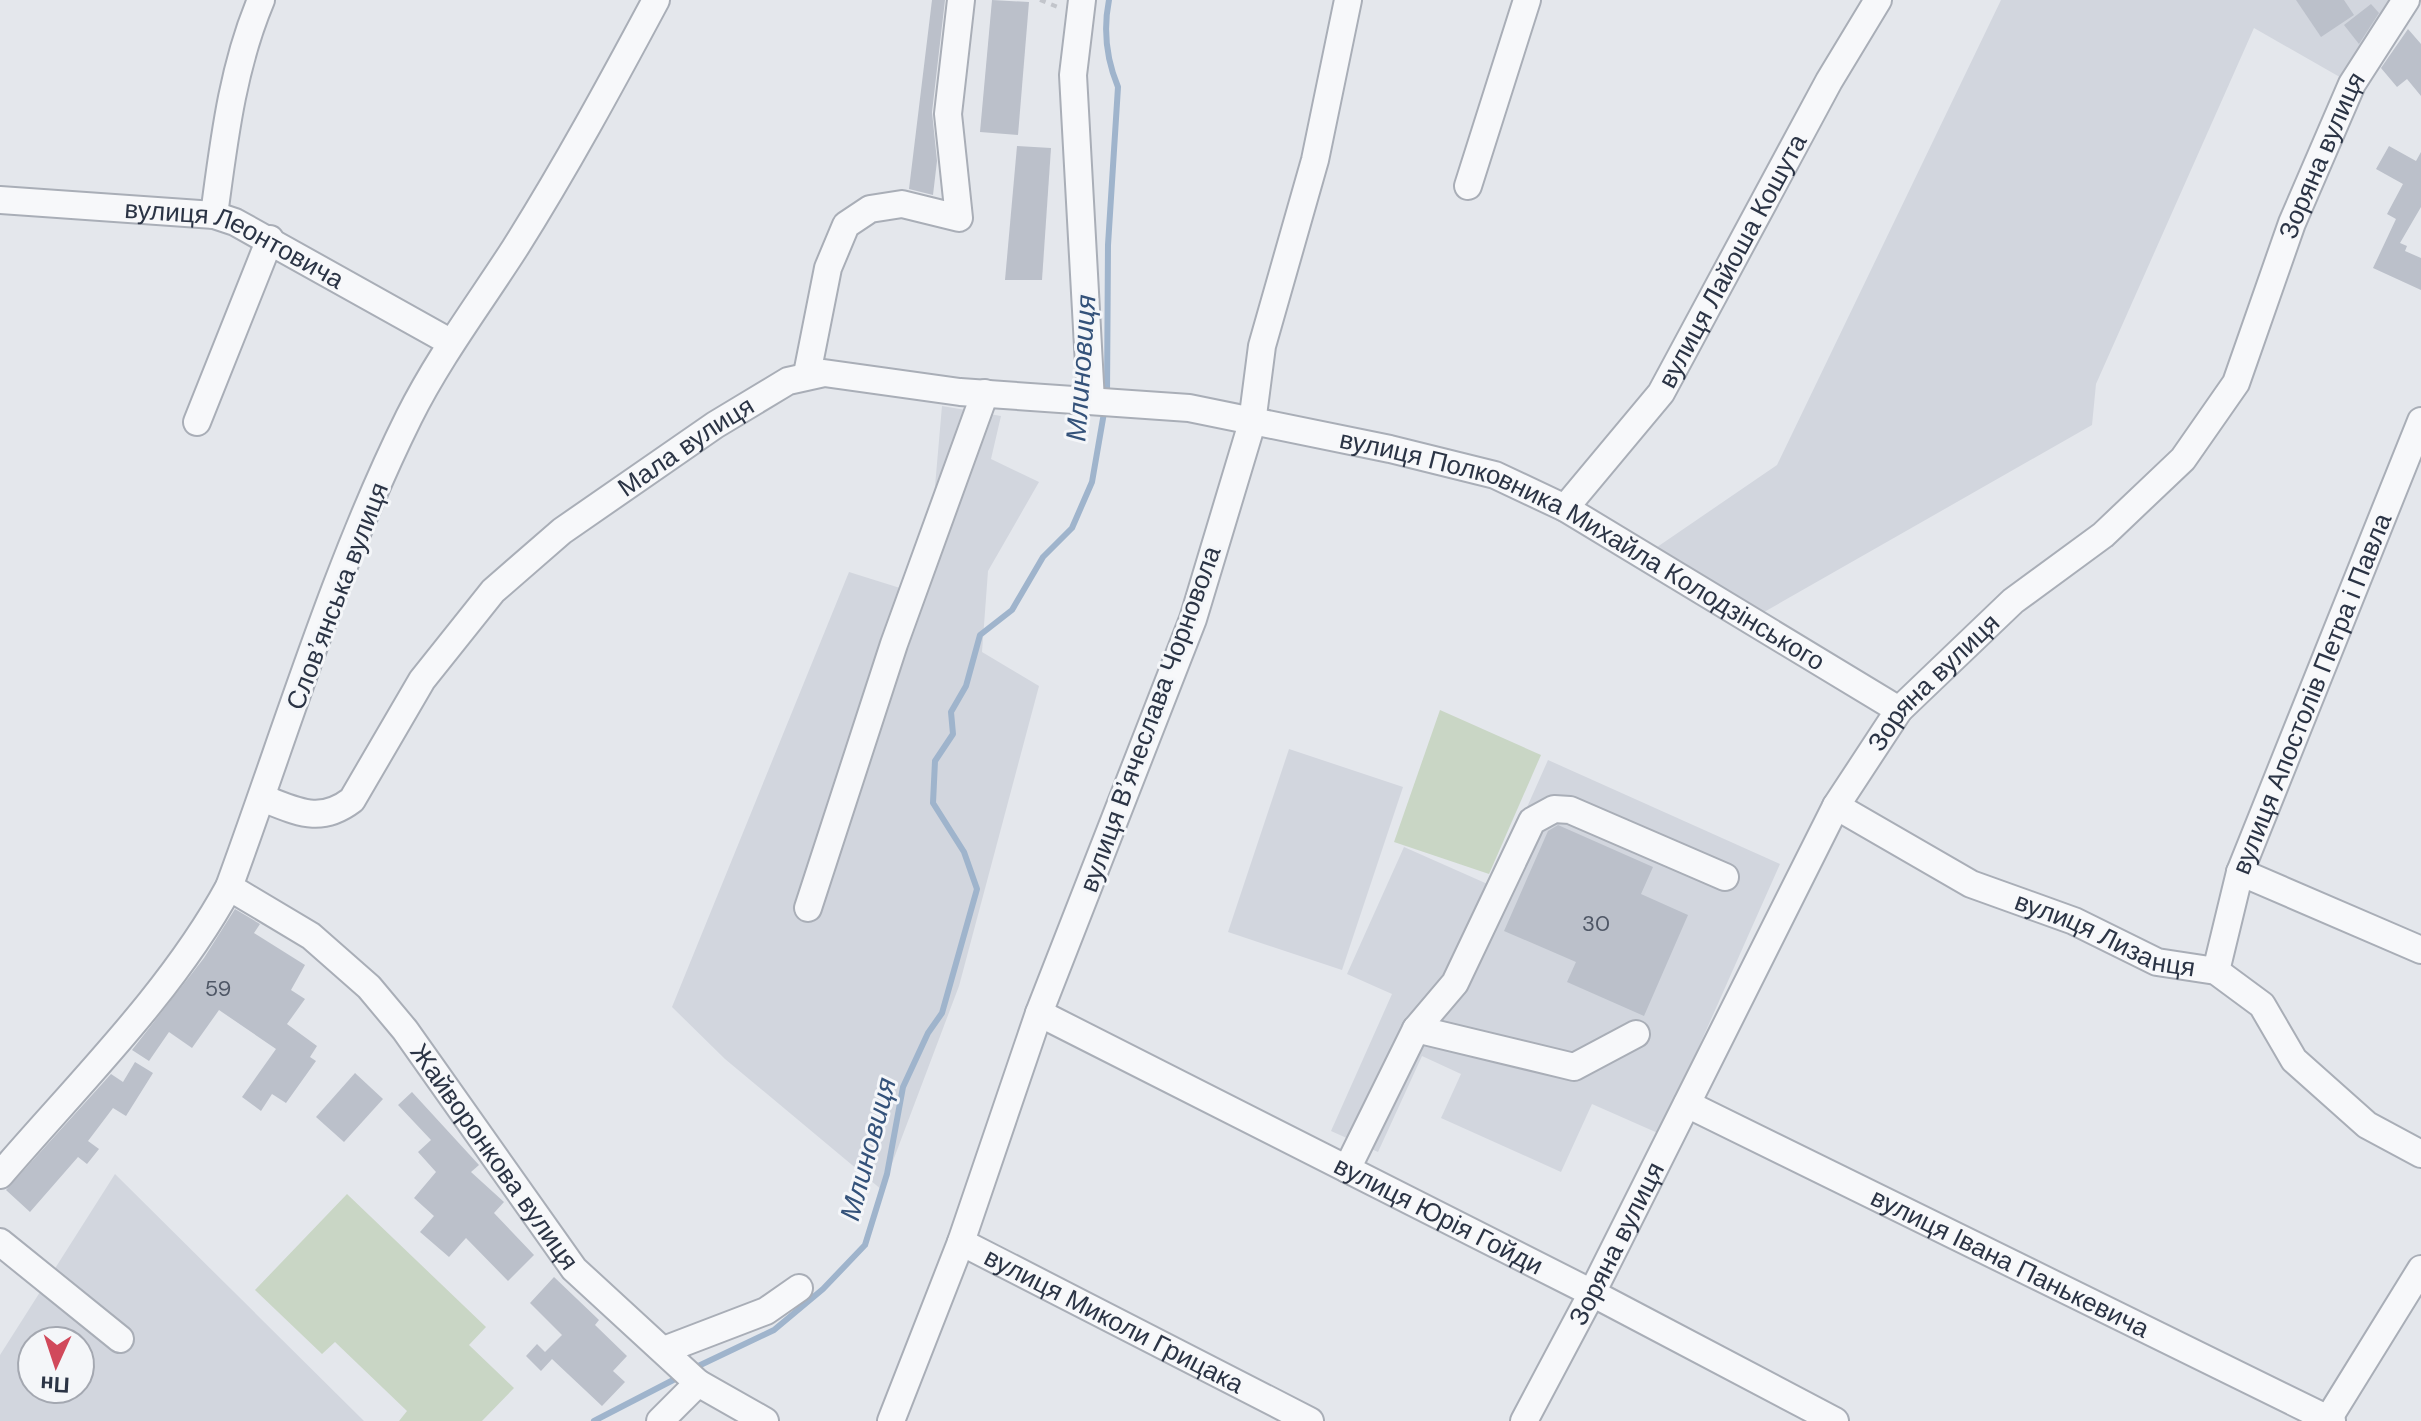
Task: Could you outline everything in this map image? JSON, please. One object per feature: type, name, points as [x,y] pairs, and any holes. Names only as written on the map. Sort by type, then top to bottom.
[{"type":"street","points":[[214,215],[230,97],[246,36],[261,0]]},
{"type":"street","name":"Словʼянська вулиця","points":[[0,1175],[181,962],[229,887],[364,517],[409,417],[450,342],[513,251],[586,131],[656,0]]},
{"type":"street","points":[[807,374],[828,268],[846,225],[870,209],[902,204],[959,218],[948,114],[961,0]]},
{"type":"street","points":[[1082,0],[1073,75],[1091,401]]},
{"type":"street","name":"вулиця Вʼячеслава Чорновола","points":[[891,1421],[961,1242],[1039,1013],[1193,619],[1252,423],[1262,346],[1315,160],[1348,0]]},
{"type":"street","points":[[1468,186],[1527,0]]},
{"type":"street","name":"вулиця Лайоша Кошута","points":[[1565,508],[1661,393],[1829,81],[1878,0]]},
{"type":"street","name":"Зоряна вулиця","points":[[1524,1421],[1592,1293],[1836,806],[1899,710],[2013,601],[2103,535],[2183,459],[2236,383],[2292,223],[2352,84],[2406,0]]},
{"type":"street","name":"вулиця Леонтовича","points":[[0,200],[214,215],[270,239],[450,342]]},
{"type":"street","points":[[197,422],[270,239]]},
{"type":"street","name":"Мала вулиця","points":[[262,798],[320,815],[338,811],[352,800],[422,680],[493,591],[562,531],[715,425],[788,381],[807,374],[824,373],[985,393],[1189,408],[1252,423]]},
{"type":"street","points":[[808,908],[894,644],[985,393]]},
{"type":"street","name":"вулиця Апостолів Петра і Павла","points":[[2216,971],[2240,872],[2421,421]]},
{"type":"street","name":"вулиця Полковника Михайла Колодзінського","points":[[1252,423],[1390,449],[1495,475],[1565,508],[1899,710]]},
{"type":"street","name":"вулиця Лизанця","points":[[1836,806],[1971,884],[2074,921],[2157,962],[2216,971],[2262,1005],[2294,1060],[2346,1107],[2367,1125],[2421,1154]]},
{"type":"street","points":[[1347,1169],[1416,1029],[1455,983],[1532,821],[1554,809],[1570,810],[1725,877]]},
{"type":"street","points":[[2240,872],[2421,950]]},
{"type":"street","name":"Жайворонкова вулиця","points":[[229,887],[311,936],[369,987],[405,1030],[574,1269],[698,1383],[765,1421]]},
{"type":"street","name":"вулиця Юрія Гойди","points":[[1039,1013],[1592,1293],[1835,1421]]},
{"type":"street","points":[[1416,1029],[1574,1067],[1636,1034]]},
{"type":"street","name":"вулиця Івана Панькевича","points":[[1687,1104],[2329,1420]]},
{"type":"street","points":[[0,1242],[120,1339]]},
{"type":"street","name":"вулиця Миколи Грицака","points":[[961,1242],[1310,1421]]},
{"type":"street","points":[[2329,1420],[2421,1269]]},
{"type":"street","points":[[667,1353],[766,1311],[799,1288]]},
{"type":"street","points":[[660,1421],[698,1383]]},
{"type":"shaded area","points":[[2001,0],[2406,0],[2352,84],[2254,28],[2096,384],[2092,425],[1750,620],[1644,556],[1777,465]]},
{"type":"shaded area","points":[[942,406],[1001,416],[991,459],[1039,482],[988,571],[982,652],[1039,686],[959,986],[882,1190],[725,1059],[672,1007],[849,572],[900,588],[934,498]]},
{"type":"shaded area","points":[[1289,749],[1403,787],[1342,970],[1228,932]]},
{"type":"shaded area","points":[[1548,760],[1780,864],[1660,1134],[1592,1104],[1561,1172],[1441,1118],[1461,1074],[1422,1056],[1378,1152],[1331,1131],[1392,994],[1347,974],[1404,847],[1492,886]]},
{"type":"shaded area","points":[[115,1174],[364,1421],[0,1421],[0,1355],[16,1330],[16,1405],[96,1405],[96,1325],[19,1325]]},
{"type":"green space","points":[[1440,710],[1541,755],[1489,874],[1394,842]]},
{"type":"green space","points":[[347,1194],[486,1327],[469,1345],[514,1388],[482,1421],[399,1421],[407,1411],[335,1342],[322,1354],[255,1290]]},
{"type":"building","points":[[932,0],[945,0],[932,112],[937,161],[933,195],[909,189]]},
{"type":"building","points":[[992,0],[1029,2],[1018,135],[980,132]]},
{"type":"building","points":[[2296,0],[2344,0],[2354,15],[2321,37]]},
{"type":"building","points":[[2371,4],[2379,13],[2359,44],[2344,25]]},
{"type":"building","points":[[2408,29],[2421,44],[2421,96],[2407,79],[2397,87],[2381,68]]},
{"type":"building","points":[[1017,146],[1051,148],[1042,280],[1005,280]]},
{"type":"building","points":[[2389,146],[2416,161],[2421,152],[2421,207],[2400,243],[2407,246],[2405,251],[2421,258],[2421,290],[2373,268],[2396,219],[2387,214],[2403,184],[2376,169]]},
{"type":"building","points":[[1558,825],[1653,867],[1641,894],[1688,915],[1644,1016],[1567,982],[1576,962],[1504,931],[1548,831]]},
{"type":"building","points":[[235,909],[260,924],[254,933],[305,965],[291,990],[305,999],[287,1024],[317,1046],[310,1057],[316,1061],[286,1103],[272,1094],[261,1111],[242,1097],[276,1049],[219,1010],[192,1048],[169,1032],[149,1061],[132,1050],[204,958]]},
{"type":"building","points":[[135,1062],[153,1073],[126,1116],[113,1108],[88,1141],[99,1149],[87,1164],[78,1157],[30,1212],[6,1190],[111,1074],[123,1082]]},
{"type":"building","points":[[355,1073],[383,1099],[344,1142],[316,1117]]},
{"type":"building","points":[[412,1092],[479,1165],[471,1172],[504,1202],[494,1213],[534,1255],[508,1281],[466,1238],[449,1257],[420,1232],[434,1216],[414,1198],[436,1172],[418,1152],[431,1140],[398,1105]]},
{"type":"building","points":[[554,1277],[599,1320],[595,1325],[627,1356],[613,1371],[625,1382],[602,1406],[552,1359],[541,1371],[526,1356],[537,1344],[545,1352],[562,1335],[530,1303]]},
{"type":"waterway","name":"Млиновиця","points":[[1107,396],[1108,245],[1118,87],[1107,44],[1109,0]]},
{"type":"waterway","name":"Млиновиця","points":[[692,1369],[774,1330],[823,1289],[865,1245],[887,1174],[903,1087],[928,1033],[942,1013],[977,889],[964,852],[933,803],[935,761],[953,734],[951,712],[966,686],[980,635],[1012,610],[1043,557],[1072,528],[1092,482],[1105,407]]},
{"type":"waterway","name":"Млиновиця","points":[[594,1421],[679,1377]]}]
